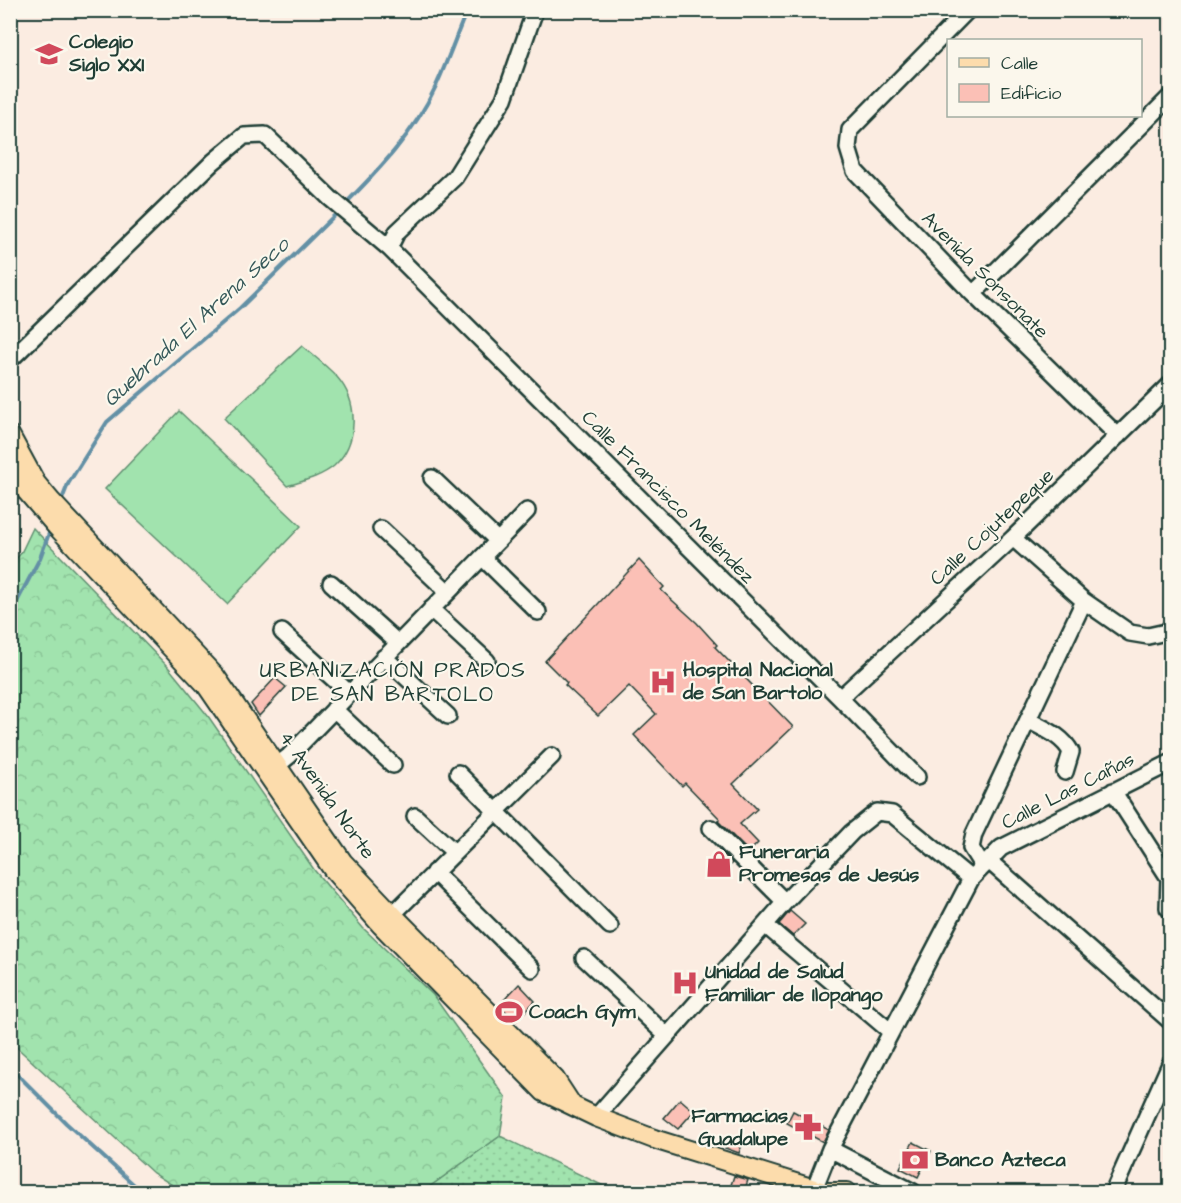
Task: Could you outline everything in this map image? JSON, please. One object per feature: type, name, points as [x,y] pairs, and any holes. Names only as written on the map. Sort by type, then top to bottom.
[{"type":"main road","points":[[10,435],[55,515]]},
{"type":"main road","points":[[10,464],[27,492],[55,515]]},
{"type":"main road","name":"4 Avenida Norte","points":[[55,515],[216,676],[273,770],[387,920],[555,1079],[573,1106],[654,1139],[819,1192],[847,1192]]},
{"type":"street","points":[[389,248],[397,232],[455,177],[504,99],[536,10]]},
{"type":"street","name":"Avenida Sonsonate","points":[[968,10],[850,130],[848,148],[855,171],[973,294],[1118,436]]},
{"type":"street","points":[[973,294],[1170,97]]},
{"type":"street","name":"Calle Francisco Meléndez","points":[[10,360],[213,162],[244,136],[265,135],[335,203],[389,248],[840,698],[916,777]]},
{"type":"street","name":"Calle Cojutepeque","points":[[840,698],[1013,538],[1170,385]]},
{"type":"street","points":[[432,478],[498,541]]},
{"type":"street","points":[[273,770],[527,511]]},
{"type":"street","points":[[381,529],[448,592]]},
{"type":"street","points":[[1013,538],[1084,601],[1130,633],[1148,636],[1168,630]]},
{"type":"street","points":[[482,557],[538,612]]},
{"type":"street","points":[[331,583],[398,643]]},
{"type":"street","points":[[1084,601],[974,834],[971,848],[986,864],[1170,1021]]},
{"type":"street","points":[[431,609],[487,661]]},
{"type":"street","points":[[282,632],[349,693]]},
{"type":"street","points":[[384,657],[447,716]]},
{"type":"street","points":[[334,709],[393,765]]},
{"type":"street","points":[[1028,720],[1060,737],[1067,744],[1071,752],[1065,772]]},
{"type":"street","points":[[387,920],[552,756]]},
{"type":"street","name":"Calle Las Cañas","points":[[819,1192],[830,1149],[971,879],[1001,848],[1170,763]]},
{"type":"street","points":[[458,773],[610,926]]},
{"type":"street","points":[[1113,791],[1169,878],[1168,908],[1170,910]]},
{"type":"street","points":[[596,1117],[785,902],[852,832],[877,812],[892,814],[971,879]]},
{"type":"street","points":[[415,816],[454,852]]},
{"type":"street","points":[[711,828],[785,902]]},
{"type":"street","points":[[434,872],[532,969]]},
{"type":"street","points":[[765,925],[891,1032]]},
{"type":"street","points":[[584,958],[667,1036]]},
{"type":"street","points":[[1113,1192],[1170,1064]]},
{"type":"street","points":[[830,1149],[913,1192]]},
{"type":"green space","points":[[302,346],[333,373],[344,387],[352,410],[352,434],[342,457],[329,470],[287,486],[224,418]]},
{"type":"green space","points":[[179,411],[301,526],[227,604],[105,489]]},
{"type":"green space","points":[[33,528],[169,668],[208,716],[315,871],[363,928],[433,995],[506,1098],[500,1136],[422,1192],[183,1192],[153,1173],[11,1042],[10,566],[21,553]]},
{"type":"green space","points":[[500,1136],[616,1192],[422,1192]]},
{"type":"building","points":[[639,560],[664,587],[661,590],[697,623],[717,645],[715,647],[793,727],[733,784],[757,809],[740,824],[758,843],[749,852],[685,783],[682,786],[634,735],[656,714],[629,686],[598,716],[565,685],[567,683],[545,661]]},
{"type":"building","points":[[275,678],[286,687],[259,716],[251,704]]},
{"type":"building","name":"Funeraria Promesas de Jesús","points":[[720,851],[732,863],[718,877],[706,865]]},
{"type":"building","points":[[790,911],[805,924],[793,936],[779,924]]},
{"type":"building","points":[[519,984],[535,1001],[516,1021],[501,1007],[502,1002]]},
{"type":"building","points":[[680,1099],[694,1111],[678,1129],[664,1118]]},
{"type":"building","name":"Farmacias Guadalupe","points":[[793,1111],[829,1130],[823,1142],[787,1123]]},
{"type":"building","points":[[732,1139],[743,1142],[739,1153],[725,1148]]},
{"type":"building","name":"Banco Azteca","points":[[913,1142],[931,1151],[918,1177],[900,1168]]},
{"type":"building","points":[[734,1176],[748,1180],[744,1192],[730,1188]]},
{"type":"waterway","name":"Quebrada El Arena Seco","points":[[344,205],[382,165],[417,120],[439,79],[467,10]]},
{"type":"waterway","name":"Quebrada El Arena Seco","points":[[61,502],[68,484],[107,422],[240,308],[339,211]]},
{"type":"waterway","name":"Quebrada El Arena Seco","points":[[10,615],[40,558],[51,528]]},
{"type":"waterway","name":"Quebrada El Arena Seco","points":[[10,1067],[66,1123],[142,1192]]},
{"type":"place","name":"Colegio Siglo XXI","points":[[49,54]]},
{"type":"place","name":"Hospital Nacional de San Bartolo","points":[[663,682]]},
{"type":"place","name":"Funeraria Promesas de Jesús","points":[[719,864]]},
{"type":"place","name":"Unidad de Salud Familiar de Ilopango","points":[[685,983]]},
{"type":"place","name":"Coach Gym","points":[[509,1012]]},
{"type":"place","name":"Farmacias Guadalupe","points":[[808,1127]]},
{"type":"place","name":"Banco Azteca","points":[[915,1160]]},
{"type":"district","name":"URBANIZACIÓN PRADOS DE SAN BARTOLO","points":[[393,682]]}]
